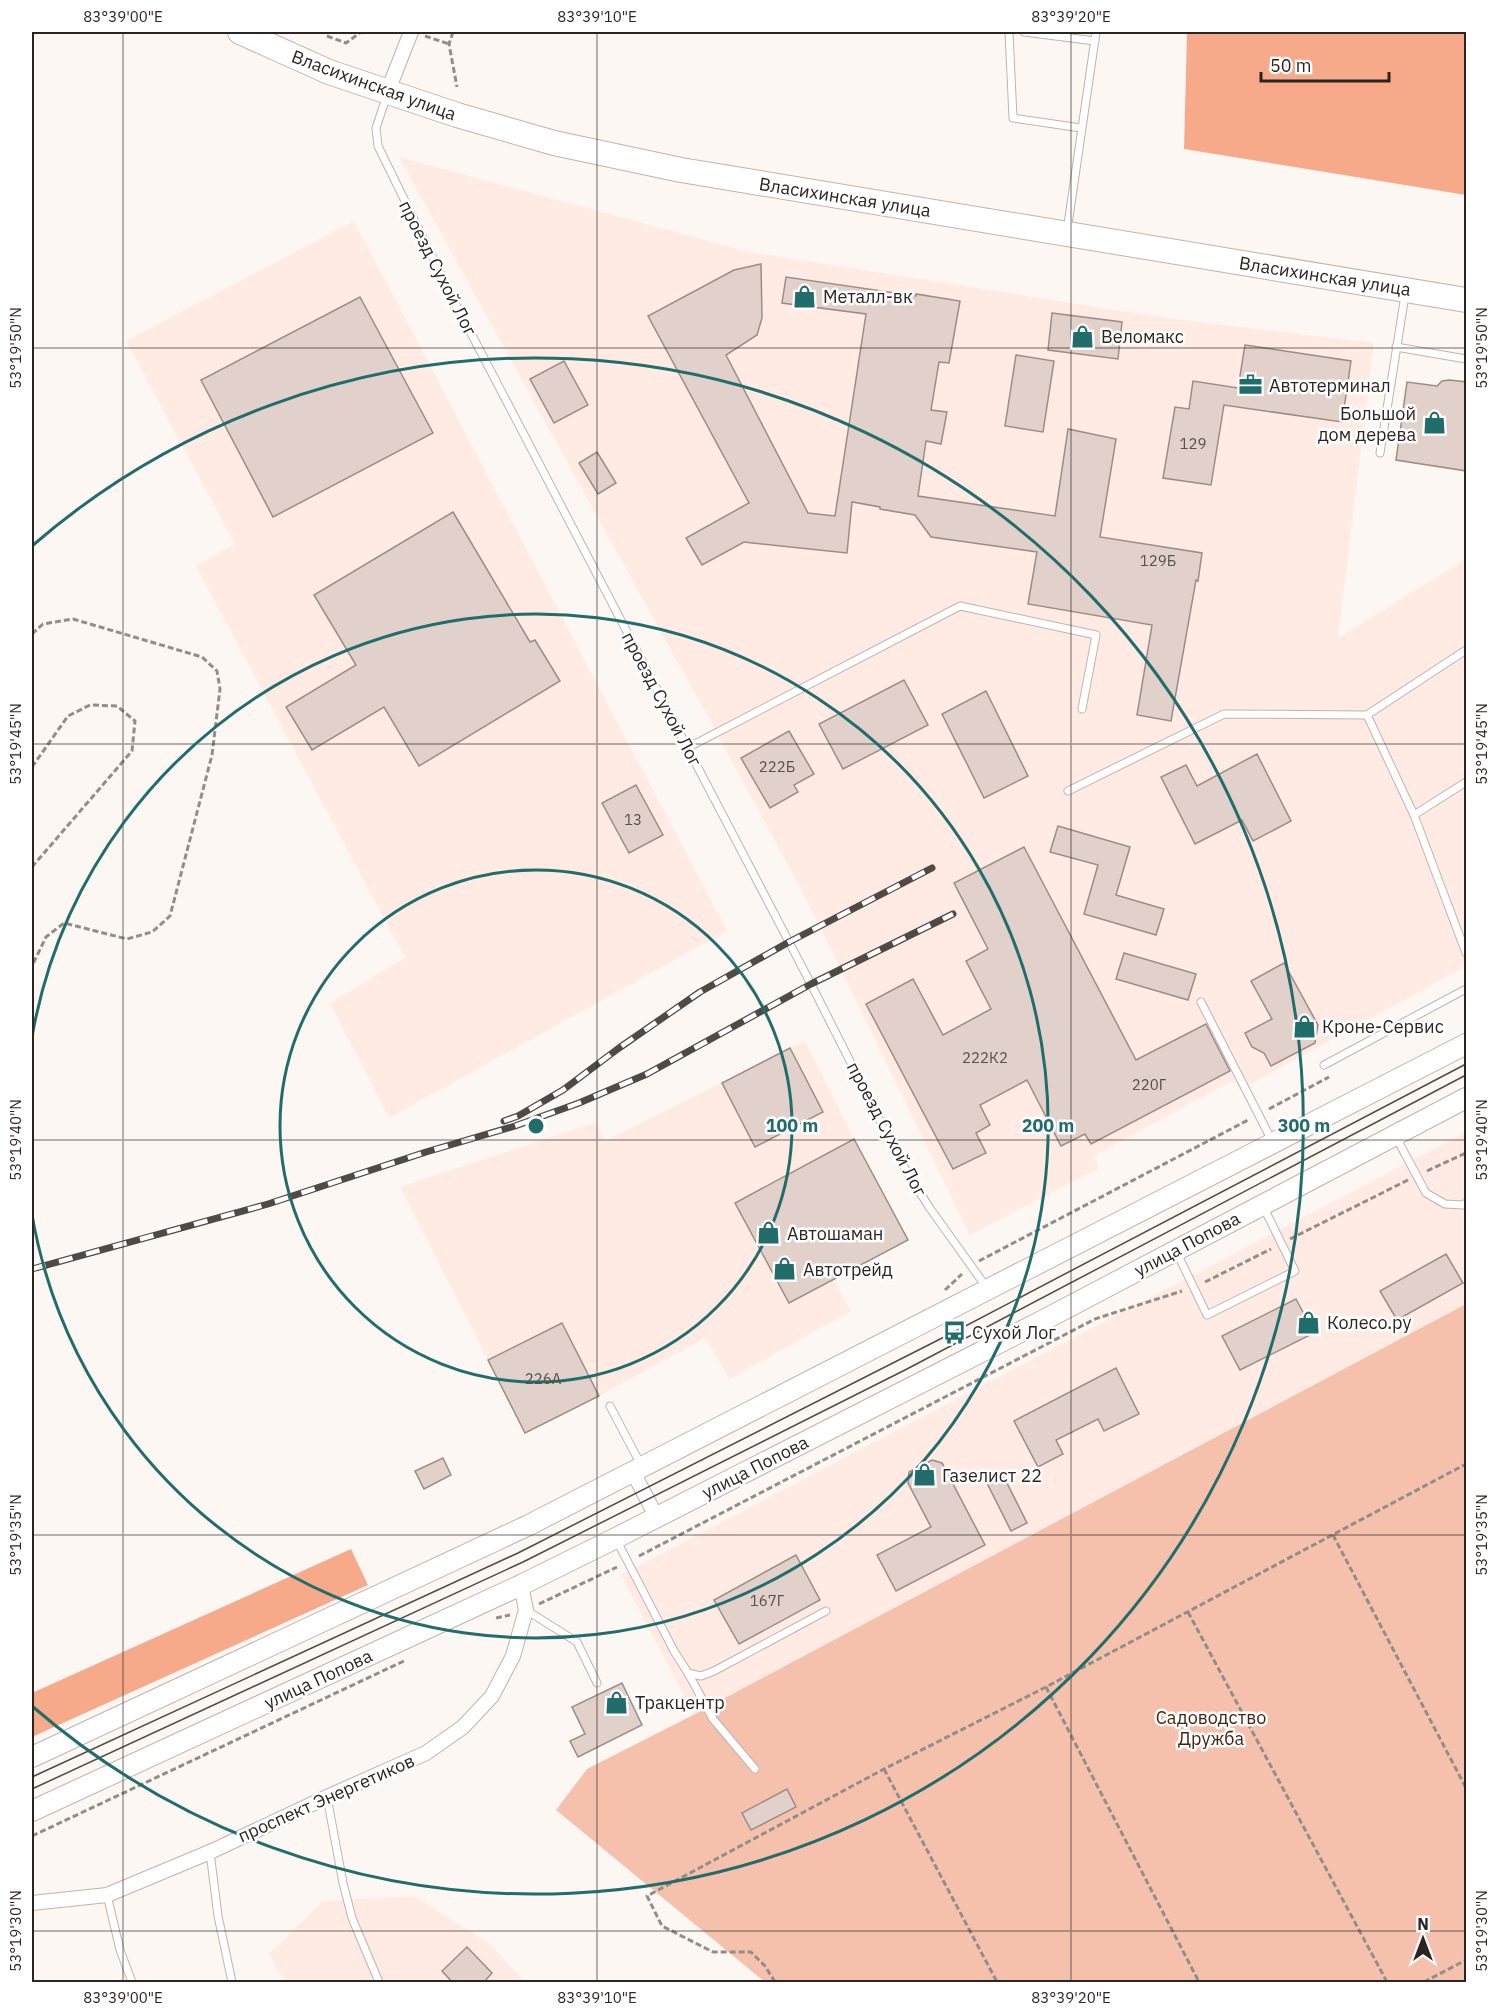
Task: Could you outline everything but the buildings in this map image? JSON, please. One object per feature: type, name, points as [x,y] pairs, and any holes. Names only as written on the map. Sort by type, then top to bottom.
[{"type":"highway","name":"Власихинская улица","points":[[240,32],[329,72],[387,93],[554,143],[681,170],[1467,300]]},
{"type":"main road","points":[[32,1757],[519,1529],[1467,1044]]},
{"type":"main road","name":"улица Попова","points":[[32,1811],[521,1585],[657,1518],[1038,1323],[1467,1098]]},
{"type":"street","points":[[387,93],[416,33]]},
{"type":"street","points":[[638,1469],[657,1518]]},
{"type":"street","name":"проспект Энергетиков","points":[[32,1903],[107,1895],[210,1852],[426,1753],[464,1727],[492,1696],[513,1656],[526,1610],[521,1585]]},
{"type":"lane","points":[[1010,32],[1013,118],[1081,128]]},
{"type":"lane","points":[[1024,32],[1095,41]]},
{"type":"lane","points":[[1066,233],[1096,32]]},
{"type":"lane","name":"проезд Сухой Лог","points":[[387,93],[376,128],[378,146],[451,296],[811,984],[901,1162],[929,1207],[988,1290]]},
{"type":"lane","points":[[1380,453],[1406,290]]},
{"type":"lane","points":[[1396,347],[1467,358]]},
{"type":"lane","points":[[687,748],[960,606],[1096,635],[1082,709]]},
{"type":"lane","points":[[1068,791],[1224,714],[1367,715],[1467,650]]},
{"type":"lane","points":[[1367,715],[1414,814],[1467,953]]},
{"type":"lane","points":[[1414,814],[1467,782]]},
{"type":"lane","points":[[1324,1065],[1467,989]]},
{"type":"lane","points":[[1201,1002],[1273,1143]]},
{"type":"lane","points":[[1395,1135],[1426,1192],[1445,1204],[1463,1205],[1467,1203]]},
{"type":"lane","points":[[1175,1251],[1207,1315],[1295,1272],[1262,1205]]},
{"type":"lane","points":[[610,1406],[638,1469]]},
{"type":"lane","points":[[616,1538],[674,1651],[713,1719],[755,1769]]},
{"type":"lane","points":[[526,1610],[577,1642],[597,1683]]},
{"type":"lane","points":[[688,1673],[701,1676],[714,1671],[826,1611]]},
{"type":"lane","points":[[327,1797],[348,1903],[358,1936],[379,1983]]},
{"type":"lane","points":[[210,1852],[218,1916],[232,1983]]},
{"type":"lane","points":[[107,1895],[120,1950],[132,1983]]},
{"type":"path","points":[[327,36],[346,43],[361,32]]},
{"type":"path","points":[[453,32],[449,44],[457,87]]},
{"type":"path","points":[[416,33],[449,44]]},
{"type":"path","points":[[32,634],[43,624],[73,619],[202,657],[217,671],[220,689],[212,755],[170,916],[152,932],[127,939],[64,923],[46,937],[32,966]]},
{"type":"path","points":[[32,767],[68,716],[90,705],[117,706],[135,721],[132,751],[32,867]]},
{"type":"path","points":[[971,1266],[1331,1076]]},
{"type":"path","points":[[486,1621],[526,1610],[628,1562],[1095,1319],[1194,1287],[1417,1175],[1467,1153]]},
{"type":"path","points":[[775,1983],[765,1966],[751,1952],[713,1952],[662,1926],[647,1896],[884,1769],[1046,1687],[1467,1464]]},
{"type":"path","points":[[1333,1535],[1467,1788]]},
{"type":"path","points":[[1188,1612],[1386,1983]]},
{"type":"path","points":[[32,1836],[412,1657]]},
{"type":"path","points":[[1046,1687],[1199,1983]]},
{"type":"path","points":[[884,1769],[997,1983]]},
{"type":"path","points":[[1424,1983],[1467,1960]]},
{"type":"shaded area","points":[[1187,32],[1466,32],[1466,195],[1184,149]]},
{"type":"shaded area","points":[[399,157],[749,252],[1166,318],[1374,343],[1338,638],[1466,559],[1466,966],[1240,1090],[1234,1080],[1093,1156],[1099,1168],[970,1235],[809,904]]},
{"type":"shaded area","points":[[354,221],[727,931],[389,1118],[330,1003],[405,958],[196,566],[235,544],[126,341]]},
{"type":"shaded area","points":[[805,1041],[908,1240],[834,1280],[851,1311],[730,1379],[705,1338],[599,1396],[525,1433],[400,1187],[596,1122],[605,1141]]},
{"type":"shaded area","points":[[1466,1132],[1466,1304],[694,1715],[621,1575]]},
{"type":"shaded area","points":[[351,1549],[368,1585],[32,1737],[32,1693]]},
{"type":"shaded area","points":[[414,1896],[490,1944],[525,1982],[285,1982],[269,1954],[323,1901]]},
{"type":"green space","name":"Садоводство Дружба","points":[[1466,1304],[1466,1982],[765,1982],[556,1810],[587,1769],[693,1715]]},
{"type":"tram line","points":[[32,1777],[518,1553],[954,1332],[1466,1064]]},
{"type":"tram line","points":[[32,1789],[523,1562],[905,1370],[1466,1075]]},
{"type":"railway","points":[[504,1121],[518,1116],[563,1090],[700,992],[789,942],[932,868]]},
{"type":"railway","points":[[32,1269],[268,1204],[426,1152],[515,1126],[579,1103],[647,1074],[811,984],[953,914]]},
{"type":"place","name":"Металл-вк","points":[[805,296]]},
{"type":"place","name":"Веломакс","points":[[1083,336]]},
{"type":"place","name":"Автотерминал","points":[[1251,385]]},
{"type":"place","name":"Большой дом дерева","points":[[1434,423]]},
{"type":"place","name":"Кроне-Сервис","points":[[1304,1026]]},
{"type":"place","name":"Автошаман","points":[[769,1233]]},
{"type":"place","name":"Автотрейд","points":[[785,1269]]},
{"type":"place","name":"Колесо.ру","points":[[1309,1322]]},
{"type":"place","name":"Сухой Лог","points":[[954,1332]]},
{"type":"place","name":"Газелист 22","points":[[924,1475]]},
{"type":"place","name":"Тракцентр","points":[[617,1702]]}]
